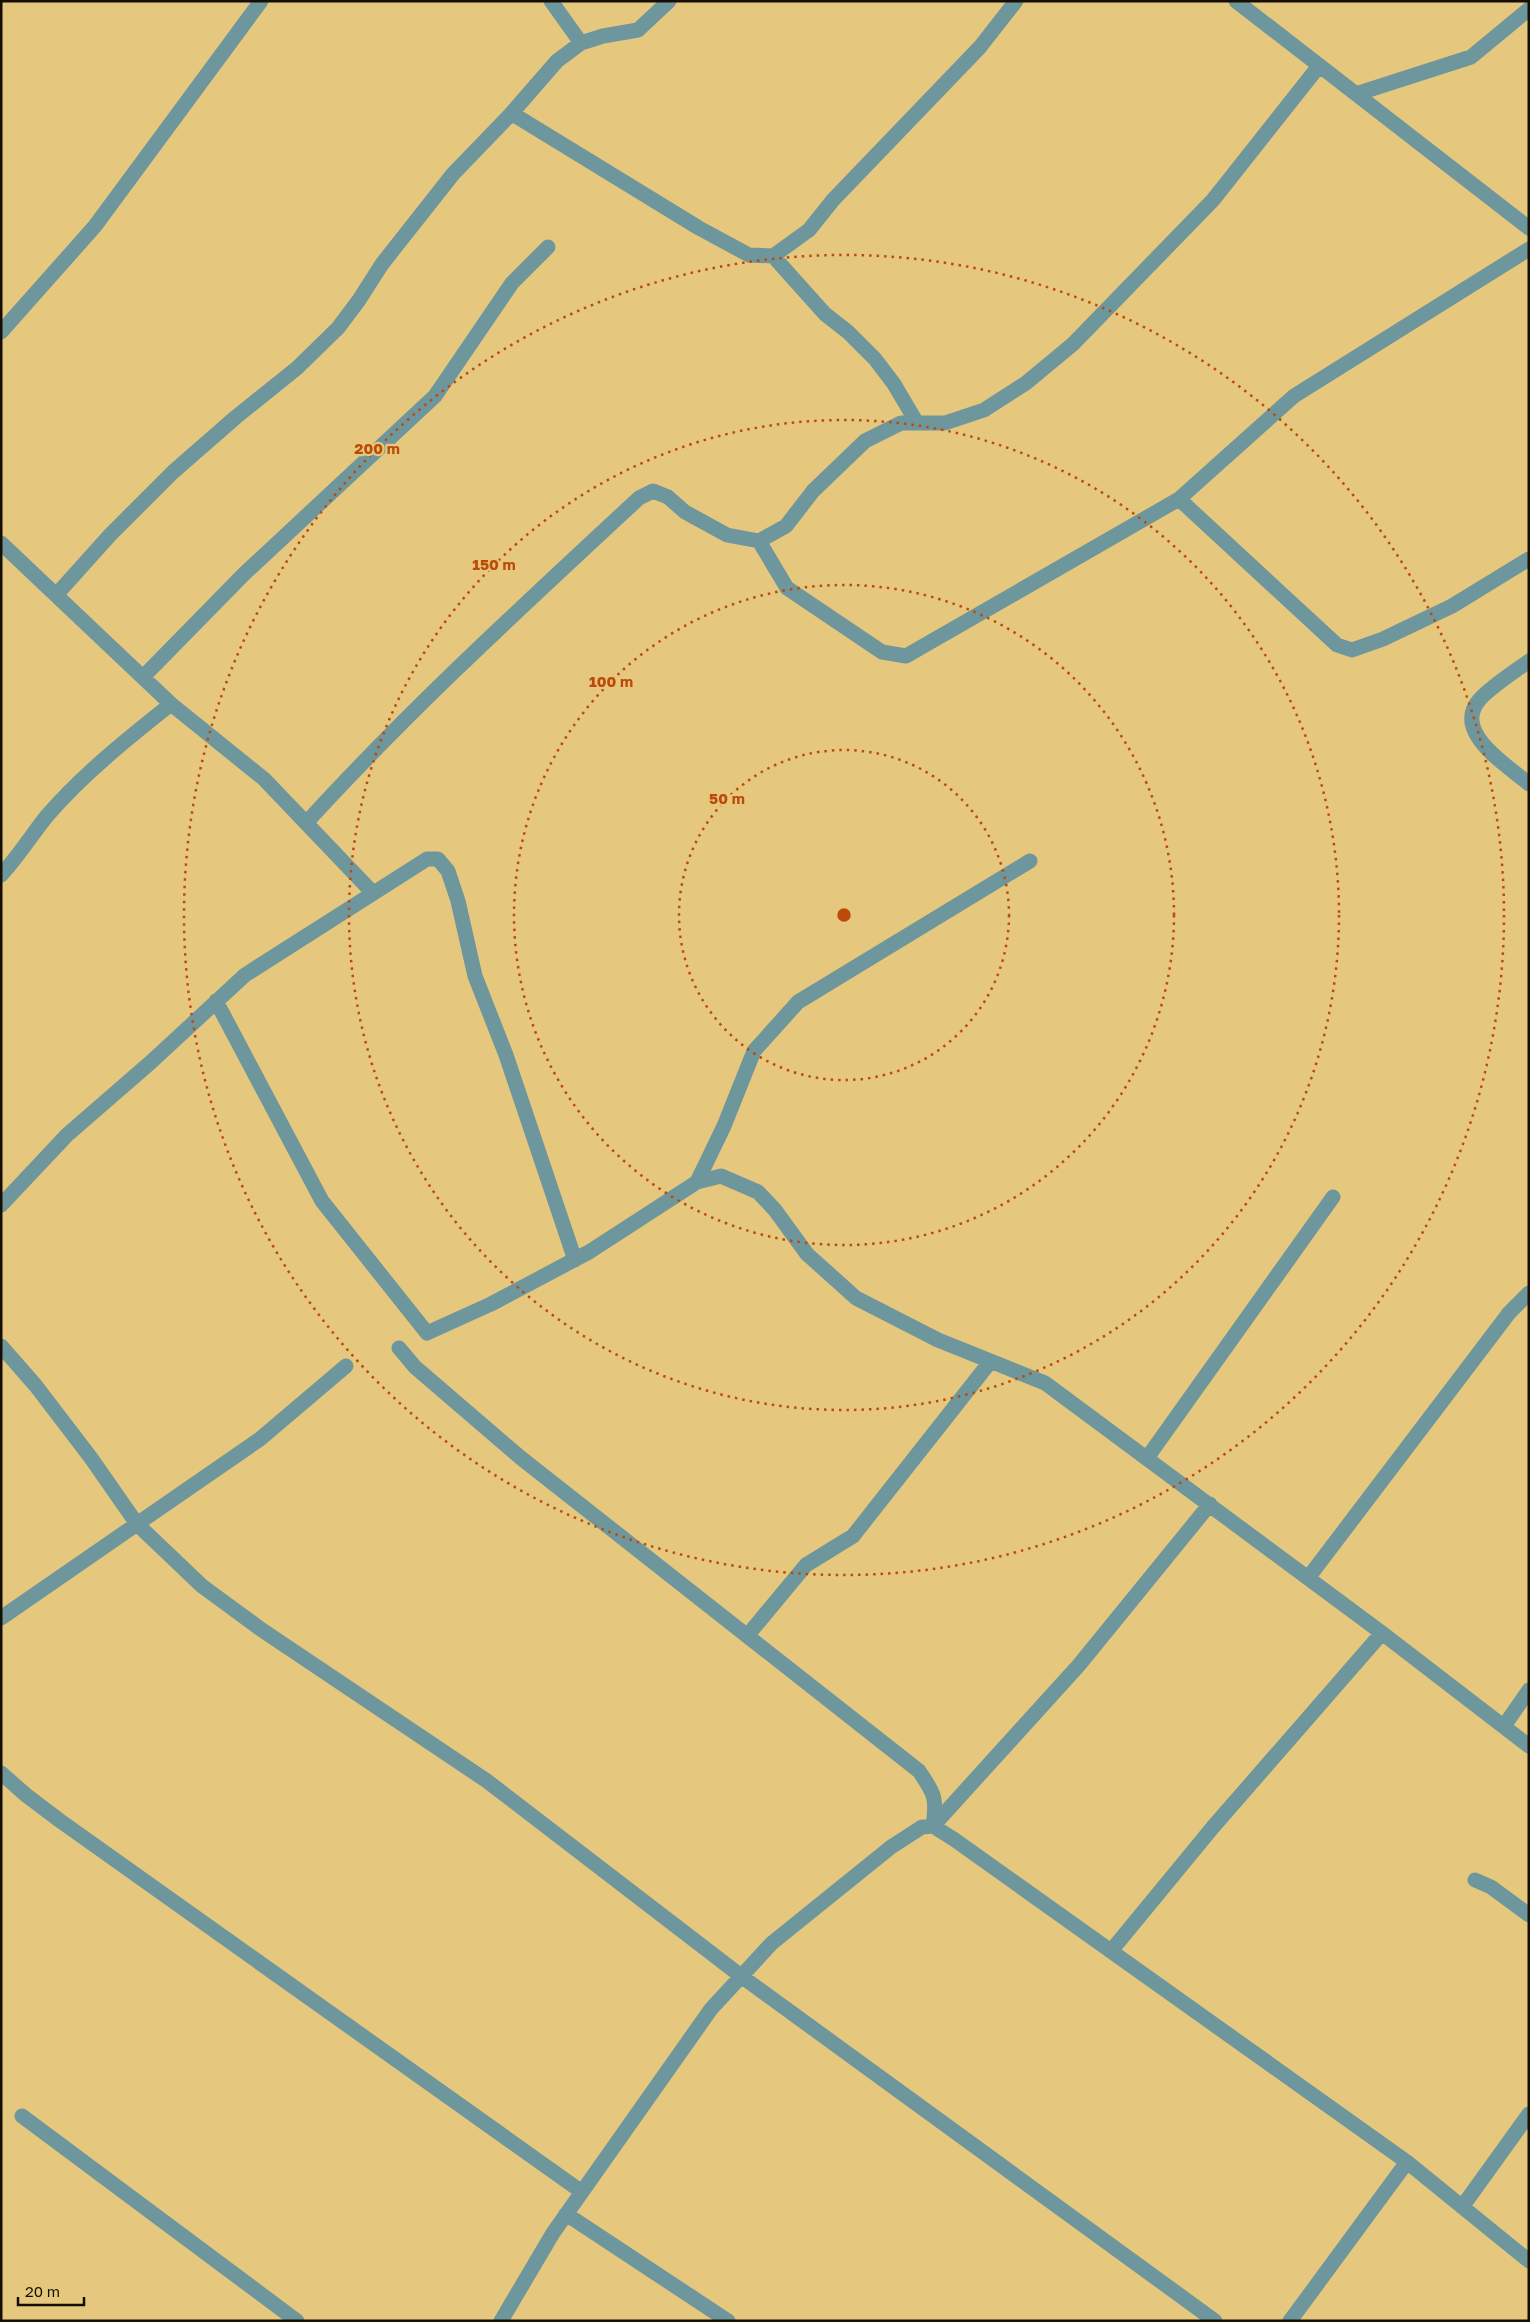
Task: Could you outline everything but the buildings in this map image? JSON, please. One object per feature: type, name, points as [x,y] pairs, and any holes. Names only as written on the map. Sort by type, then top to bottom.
[{"type":"street","points":[[1,332],[95,226],[261,1]]},
{"type":"street","points":[[551,1],[581,43]]},
{"type":"street","points":[[57,594],[110,535],[173,472],[236,417],[297,368],[338,328],[382,264],[452,174],[510,115],[557,61],[581,43],[603,36],[638,30],[669,1]]},
{"type":"street","points":[[510,115],[516,116],[699,228],[749,255],[773,256],[809,230],[833,200],[980,47],[1016,1]]},
{"type":"street","points":[[1236,1],[1529,228]]},
{"type":"street","points":[[1356,94],[1471,57],[1529,9]]},
{"type":"street","points":[[306,823],[368,755],[479,646],[639,498],[654,491],[668,497],[685,512],[727,535],[759,541],[786,526],[813,491],[865,441],[901,424],[945,423],[984,410],[1026,382],[1073,344],[1213,200],[1320,66]]},
{"type":"street","points":[[143,677],[244,574],[435,396],[512,284],[548,247]]},
{"type":"street","points":[[759,541],[787,588],[882,652],[906,656],[1179,499],[1294,396],[1529,249]]},
{"type":"street","points":[[773,256],[825,314],[848,332],[875,359],[917,423]]},
{"type":"street","points":[[1179,499],[1337,645],[1352,650],[1383,639],[1452,606],[1529,559]]},
{"type":"street","points":[[1,543],[171,704],[264,779],[373,893]]},
{"type":"street","points":[[1529,661],[1480,699],[1472,713],[1472,727],[1478,741],[1529,784]]},
{"type":"street","points":[[1,875],[46,817],[78,784],[125,741],[171,704]]},
{"type":"street","points":[[1,1205],[67,1135],[245,975],[427,859],[438,860],[445,865],[458,901],[475,976],[506,1056],[575,1260]]},
{"type":"street","points":[[697,1182],[724,1126],[754,1051],[798,1002],[1030,861]]},
{"type":"street","points":[[216,1001],[322,1201],[427,1333],[490,1304],[575,1260],[697,1182],[722,1176],[758,1192],[775,1210],[807,1254],[856,1298],[938,1340],[1045,1382],[1382,1633],[1529,1746]]},
{"type":"street","points":[[1147,1458],[1333,1197]]},
{"type":"street","points":[[1308,1578],[1509,1313],[1529,1294]]},
{"type":"street","points":[[1,1346],[36,1386],[67,1426],[137,1524],[202,1586],[262,1630],[487,1781],[742,1976],[1215,2321]]},
{"type":"street","points":[[399,1348],[415,1367],[521,1458],[919,1771],[930,1787],[936,1805],[933,1826]]},
{"type":"street","points":[[747,1636],[806,1565],[853,1536],[990,1362]]},
{"type":"street","points":[[1,1618],[260,1439],[346,1366]]},
{"type":"street","points":[[933,1826],[1079,1665],[1210,1504]]},
{"type":"street","points":[[1111,1951],[1213,1827],[1382,1633]]},
{"type":"street","points":[[1504,1726],[1529,1690]]},
{"type":"street","points":[[1,1773],[26,1795],[60,1820],[582,2192]]},
{"type":"street","points":[[501,2321],[566,2214],[711,2009],[772,1943],[891,1847],[922,1827],[933,1826],[1407,2162],[1529,2261]]},
{"type":"street","points":[[1475,1880],[1491,1887],[1529,1915]]},
{"type":"street","points":[[1462,2207],[1529,2114]]},
{"type":"street","points":[[22,2116],[297,2321]]},
{"type":"street","points":[[1290,2321],[1407,2162]]},
{"type":"street","points":[[566,2214],[728,2321]]}]
